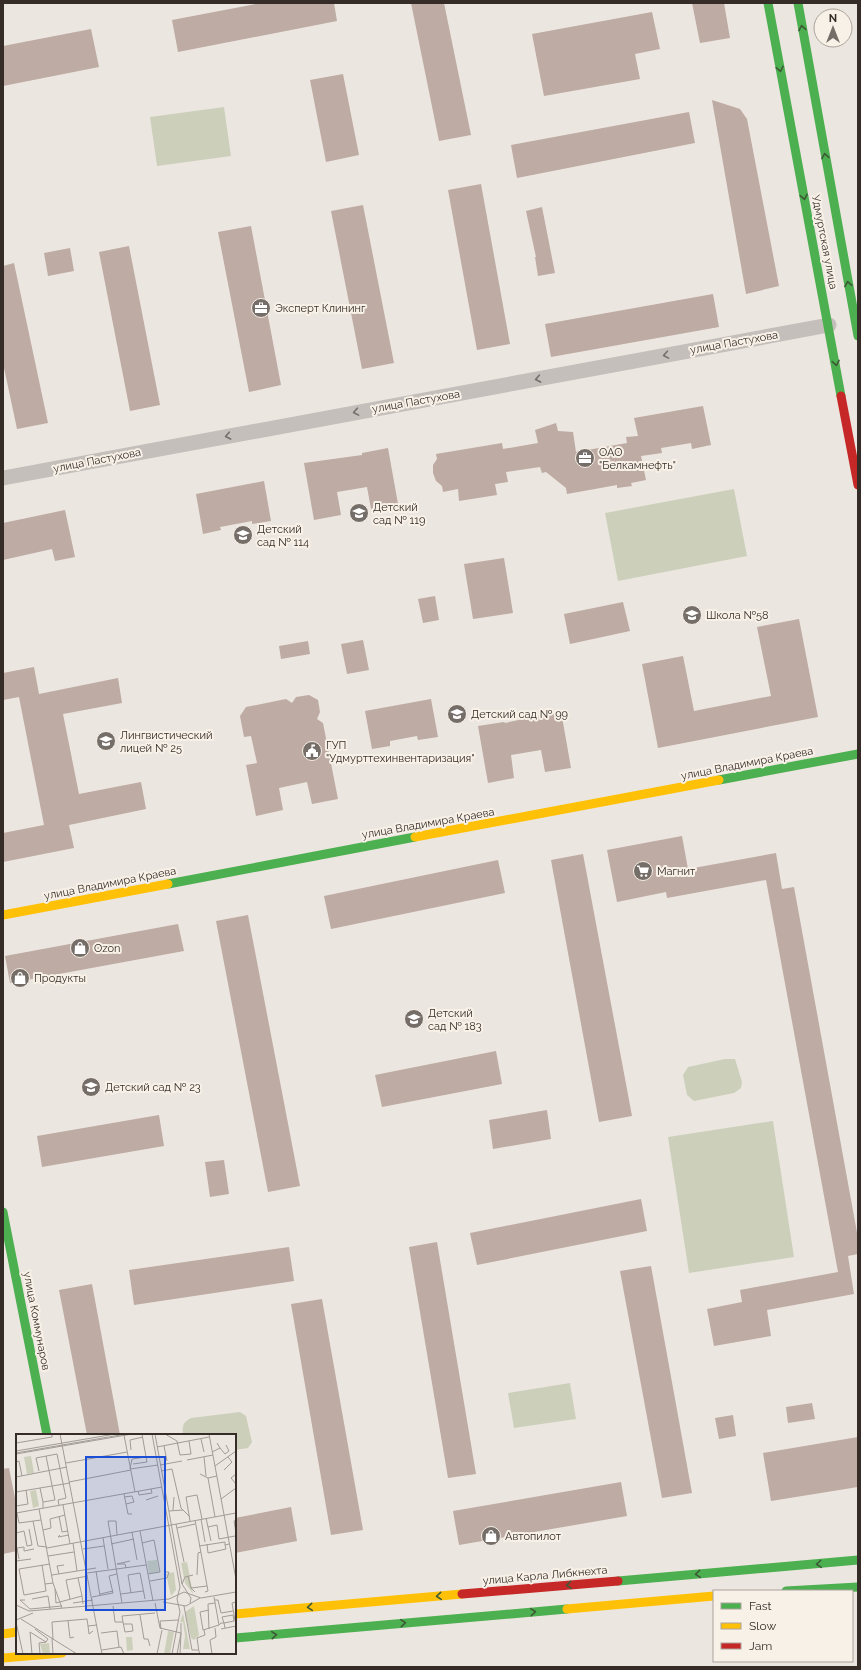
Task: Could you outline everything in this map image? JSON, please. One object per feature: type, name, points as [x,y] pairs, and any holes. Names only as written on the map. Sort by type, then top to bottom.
[{"type":"main road","name":"Удмуртская улица","points":[[768,3],[858,485]]},
{"type":"main road","name":"Удмуртская улица","points":[[798,3],[858,336]]},
{"type":"main road","name":"улица Владимира Краева","points":[[3,915],[858,754]]},
{"type":"main road","name":"улица Коммунаров","points":[[3,1212],[5,1234],[47,1434]]},
{"type":"main road","name":"улица Карла Либкнехта","points":[[236,1614],[858,1560]]},
{"type":"main road","points":[[800,1590],[858,1586]]},
{"type":"main road","points":[[236,1638],[713,1596]]},
{"type":"main road","points":[[3,1634],[16,1632]]},
{"type":"main road","points":[[3,1658],[50,1654]]},
{"type":"street","name":"улица Пастухова","points":[[3,478],[829,325]]},
{"type":"green space","points":[[224,107],[231,156],[157,166],[150,117]]},
{"type":"green space","points":[[734,489],[747,556],[618,581],[605,513]]},
{"type":"green space","points":[[725,1059],[735,1059],[742,1082],[741,1088],[734,1093],[694,1101],[687,1095],[683,1075],[688,1067]]},
{"type":"green space","points":[[773,1121],[794,1257],[689,1273],[668,1137]]},
{"type":"green space","points":[[570,1383],[576,1419],[514,1428],[508,1393]]},
{"type":"green space","points":[[240,1412],[246,1416],[252,1442],[248,1448],[236,1450],[236,1434],[183,1434],[186,1421],[191,1418]]},
{"type":"building","points":[[261,3],[334,3],[337,21],[178,52],[172,20]]},
{"type":"building","points":[[411,3],[444,3],[471,135],[439,141]]},
{"type":"building","points":[[692,3],[724,3],[730,38],[700,43]]},
{"type":"building","points":[[652,12],[660,49],[635,54],[640,79],[544,96],[532,34]]},
{"type":"building","points":[[91,29],[99,67],[3,86],[3,46]]},
{"type":"building","points":[[343,74],[359,155],[326,162],[310,80]]},
{"type":"building","points":[[712,100],[740,109],[747,119],[779,286],[746,294]]},
{"type":"building","points":[[689,112],[695,143],[517,178],[511,145]]},
{"type":"building","points":[[481,184],[510,344],[477,350],[448,190]]},
{"type":"building","points":[[363,205],[394,363],[362,369],[331,211]]},
{"type":"building","points":[[542,207],[555,273],[538,276],[536,257],[526,211]]},
{"type":"building","points":[[251,226],[281,385],[249,392],[218,232]]},
{"type":"building","points":[[129,246],[160,405],[130,411],[99,252]]},
{"type":"building","points":[[70,248],[74,271],[48,276],[44,253]]},
{"type":"building","points":[[14,263],[48,423],[17,429],[3,363],[3,266]]},
{"type":"building","points":[[713,294],[719,327],[551,357],[545,324]]},
{"type":"building","points":[[703,406],[711,445],[692,449],[691,443],[661,448],[662,453],[641,456],[646,480],[631,483],[632,486],[617,488],[617,485],[567,494],[566,488],[546,472],[542,473],[540,467],[506,472],[508,482],[495,484],[497,495],[459,501],[458,489],[443,492],[442,486],[436,481],[433,473],[433,465],[437,459],[436,454],[502,443],[503,449],[538,443],[535,430],[556,423],[558,431],[573,432],[576,452],[627,443],[626,437],[638,436],[634,418]]},
{"type":"building","points":[[388,448],[398,504],[371,509],[367,487],[337,492],[341,515],[314,520],[304,463],[362,455],[362,453]]},
{"type":"building","points":[[264,481],[271,521],[252,524],[252,521],[220,527],[221,530],[203,534],[196,494]]},
{"type":"building","points":[[65,510],[75,557],[55,561],[52,549],[3,560],[3,523]]},
{"type":"building","points":[[504,558],[513,613],[473,619],[464,564]]},
{"type":"building","points":[[435,596],[439,620],[423,623],[418,599]]},
{"type":"building","points":[[623,602],[630,631],[570,644],[564,614]]},
{"type":"building","points":[[799,619],[818,717],[658,748],[642,664],[683,656],[694,711],[771,696],[757,627]]},
{"type":"building","points":[[363,640],[369,670],[347,674],[341,644]]},
{"type":"building","points":[[308,641],[310,654],[281,659],[279,646]]},
{"type":"building","points":[[34,667],[39,694],[118,678],[122,703],[63,714],[79,794],[141,782],[146,809],[69,825],[74,848],[3,862],[3,833],[44,825],[19,697],[3,700],[3,673]]},
{"type":"building","name":"ГУП \"Удмурттехинвентаризация\"","points":[[309,695],[318,700],[320,712],[317,719],[323,723],[338,799],[312,804],[307,782],[279,788],[283,810],[256,816],[246,765],[257,763],[251,736],[244,737],[240,716],[246,707],[286,699],[292,703],[296,697]]},
{"type":"building","points":[[431,699],[438,737],[418,740],[417,736],[390,741],[390,746],[372,749],[365,711]]},
{"type":"building","points":[[561,711],[571,768],[545,772],[541,750],[511,755],[514,778],[488,783],[478,726],[505,723]]},
{"type":"building","points":[[682,836],[688,869],[776,853],[782,889],[794,887],[858,1238],[858,1254],[848,1256],[854,1294],[767,1310],[771,1336],[714,1346],[707,1309],[742,1302],[740,1290],[838,1272],[766,880],[667,898],[666,892],[617,902],[607,850]]},
{"type":"building","points":[[583,854],[632,1116],[599,1122],[551,860]]},
{"type":"building","points":[[498,860],[505,893],[331,929],[324,896]]},
{"type":"building","points":[[248,915],[300,1186],[268,1192],[216,921]]},
{"type":"building","points":[[178,924],[184,951],[10,983],[5,956]]},
{"type":"building","points":[[496,1051],[502,1084],[382,1107],[375,1075]]},
{"type":"building","points":[[547,1110],[551,1139],[493,1149],[489,1120]]},
{"type":"building","points":[[159,1115],[164,1146],[42,1167],[37,1136]]},
{"type":"building","points":[[224,1160],[229,1194],[210,1197],[205,1162]]},
{"type":"building","points":[[641,1199],[647,1231],[477,1265],[470,1233]]},
{"type":"building","points":[[437,1242],[476,1474],[448,1478],[409,1247]]},
{"type":"building","points":[[289,1247],[294,1281],[134,1305],[129,1270]]},
{"type":"building","points":[[651,1266],[692,1493],[662,1498],[620,1271]]},
{"type":"building","points":[[92,1284],[120,1434],[87,1434],[59,1290]]},
{"type":"building","points":[[322,1299],[363,1530],[331,1535],[291,1304]]},
{"type":"building","points":[[812,1403],[815,1419],[788,1423],[786,1407]]},
{"type":"building","points":[[733,1415],[736,1436],[719,1439],[715,1418]]},
{"type":"building","points":[[858,1437],[858,1487],[771,1501],[763,1453]]},
{"type":"building","points":[[9,1468],[16,1503],[16,1551],[3,1554],[3,1469]]},
{"type":"building","points":[[621,1482],[627,1516],[459,1545],[453,1511]]},
{"type":"building","points":[[291,1507],[297,1541],[236,1553],[236,1518]]},
{"type":"traffic: fast","points":[[768,3],[841,396]]},
{"type":"traffic: fast","points":[[798,3],[858,336]]},
{"type":"traffic: fast","points":[[719,780],[858,754]]},
{"type":"traffic: fast","points":[[168,884],[415,837]]},
{"type":"traffic: fast","points":[[3,1212],[47,1434]]},
{"type":"traffic: fast","points":[[618,1581],[858,1560]]},
{"type":"traffic: fast","points":[[804,1590],[858,1587]]},
{"type":"traffic: fast","points":[[236,1638],[567,1609]]},
{"type":"traffic: slow","points":[[415,837],[719,780]]},
{"type":"traffic: slow","points":[[3,915],[168,884]]},
{"type":"traffic: slow","points":[[236,1614],[462,1594]]},
{"type":"traffic: slow","points":[[567,1609],[713,1596]]},
{"type":"traffic: slow","points":[[3,1634],[16,1632]]},
{"type":"traffic: slow","points":[[3,1658],[50,1654]]},
{"type":"traffic: jam","points":[[841,396],[858,485]]},
{"type":"traffic: jam","points":[[462,1594],[618,1581]]},
{"type":"place","name":"Эксперт Клининг","points":[[261,308]]},
{"type":"place","name":"ОАО \"Белкамнефть\"","points":[[585,458]]},
{"type":"place","name":"Детский сад № 119","points":[[359,513]]},
{"type":"place","name":"Детский сад № 114","points":[[243,535]]},
{"type":"place","name":"Школа №58","points":[[692,615]]},
{"type":"place","name":"Детский сад № 99","points":[[457,714]]},
{"type":"place","name":"Лингвистический лицей № 25","points":[[106,741]]},
{"type":"place","name":"ГУП \"Удмурттехинвентаризация\"","points":[[312,751]]},
{"type":"place","name":"Магнит","points":[[643,871]]},
{"type":"place","name":"Ozon","points":[[80,948]]},
{"type":"place","name":"Продукты","points":[[20,978]]},
{"type":"place","name":"Детский сад № 183","points":[[414,1019]]},
{"type":"place","name":"Детский сад № 23","points":[[91,1087]]},
{"type":"place","name":"Автопилот","points":[[491,1536]]}]
